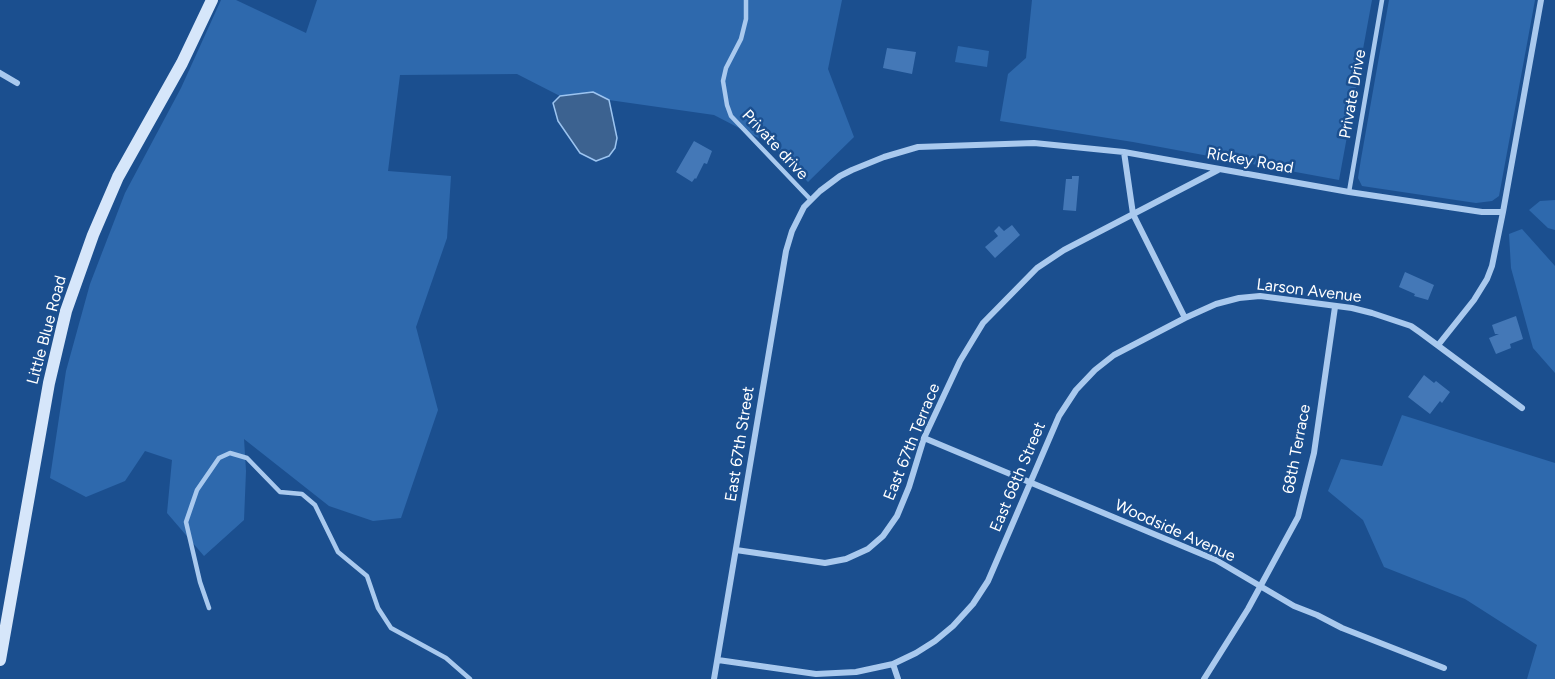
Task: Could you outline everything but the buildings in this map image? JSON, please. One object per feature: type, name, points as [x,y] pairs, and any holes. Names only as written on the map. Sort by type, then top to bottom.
[{"type":"street","name":"Little Blue Road","points":[[0,656],[49,383],[66,311],[93,235],[118,177],[182,63],[212,0]]},
{"type":"street","points":[[1439,344],[1457,323],[1487,279],[1496,250],[1541,0]]},
{"type":"street","points":[[0,73],[17,82]]},
{"type":"street","name":"Rickey Road","points":[[799,216],[811,200],[830,183],[852,170],[884,157],[918,147],[1034,143],[1124,152],[1349,192],[1482,212],[1503,212]]},
{"type":"street","points":[[1124,152],[1133,214],[1185,318]]},
{"type":"street","name":"East 67th Terrace","points":[[736,550],[825,563],[846,559],[868,549],[883,536],[897,516],[909,488],[924,438],[960,361],[983,323],[1037,268],[1082,240],[1219,169]]},
{"type":"street","name":"East 67th Street","points":[[714,679],[781,273],[786,251],[799,216]]},
{"type":"street","name":"Larson Avenue","points":[[1185,318],[1216,304],[1260,296],[1352,308],[1411,326],[1439,344],[1522,408]]},
{"type":"street","name":"68th Terrace","points":[[1204,679],[1260,587],[1298,517],[1314,453],[1335,307]]},
{"type":"street","name":"East 68th Street","points":[[718,660],[816,674],[856,672],[893,663],[916,653],[935,641],[953,626],[973,604],[988,581],[1059,416],[1085,379],[1114,355],[1185,318]]},
{"type":"street","name":"Woodside Avenue","points":[[924,438],[1216,560],[1294,606],[1342,628],[1444,668]]},
{"type":"street","points":[[893,663],[898,679]]},
{"type":"lane","name":"Private drive","points":[[746,0],[746,19],[741,39],[726,68],[723,81],[727,105],[731,116],[811,200]]},
{"type":"lane","name":"Private Drive","points":[[1349,192],[1382,0]]},
{"type":"lane","points":[[209,608],[186,522],[197,490],[219,458],[230,453],[247,458],[280,492],[302,494],[315,505],[338,552],[367,576],[378,608],[391,628],[446,658],[470,679]]},
{"type":"shaded area","points":[[221,0],[236,0],[306,33],[317,0],[842,0],[828,69],[854,137],[808,182],[772,145],[714,115],[609,100],[593,92],[560,96],[517,74],[400,75],[388,171],[451,176],[447,238],[416,327],[438,410],[401,518],[373,521],[329,506],[244,439],[246,471],[244,520],[204,556],[167,513],[172,460],[145,451],[125,481],[86,497],[50,478],[66,371],[90,284],[125,193],[181,88]]},
{"type":"shaded area","points":[[1032,0],[1372,0],[1339,180],[1133,142],[1000,121],[1008,74],[1026,58]]},
{"type":"shaded area","points":[[1389,0],[1535,0],[1499,196],[1492,201],[1476,203],[1362,186],[1358,178]]},
{"type":"shaded area","points":[[958,46],[989,51],[987,67],[955,62]]},
{"type":"shaded area","points":[[593,92],[609,100],[617,138],[615,148],[609,156],[596,161],[580,153],[558,121],[553,103],[560,96]]},
{"type":"shaded area","points":[[1555,200],[1555,230],[1548,228],[1529,210],[1540,201]]},
{"type":"shaded area","points":[[1522,229],[1555,266],[1555,373],[1533,348],[1511,268],[1509,234]]},
{"type":"shaded area","points":[[1402,415],[1555,463],[1555,679],[1527,679],[1537,645],[1465,599],[1384,567],[1363,520],[1328,491],[1341,459],[1382,466]]}]
